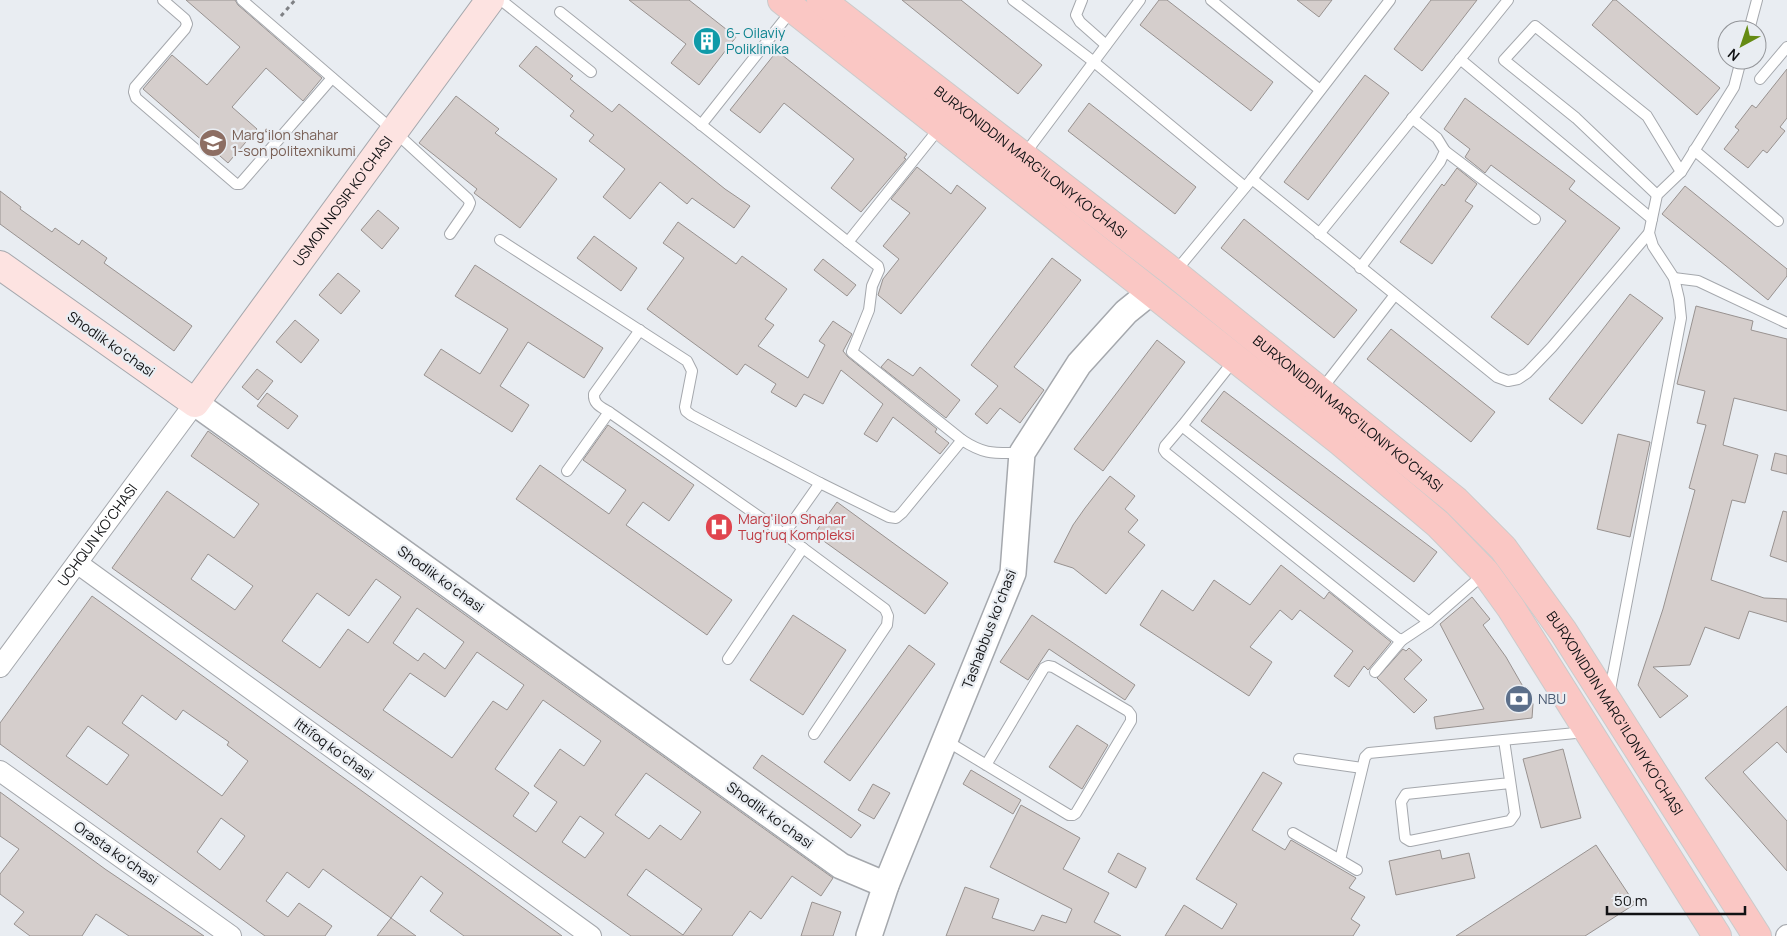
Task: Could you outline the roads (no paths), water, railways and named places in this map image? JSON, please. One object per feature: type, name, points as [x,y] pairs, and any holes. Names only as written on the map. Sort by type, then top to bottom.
[{"type":"main road","name":"USMON NOSIR KO‘CHASI","points":[[195,403],[490,0]]},
{"type":"main road","name":"BURXONIDDIN MARG’ILONIY KO’CHASI","points":[[821,0],[1174,273],[1456,501],[1503,548],[1564,631],[1758,936]]},
{"type":"main road","name":"BURXONIDDIN MARG’ILONIY KO’CHASI","points":[[788,5],[1236,358],[1341,442],[1438,524],[1485,572],[1536,647],[1717,936]]},
{"type":"main road","name":"Shodlik koʻchasi","points":[[0,265],[195,403]]},
{"type":"main road","points":[[1152,291],[1174,273]]},
{"type":"street","name":"Tashabbus koʻchasi","points":[[870,936],[886,886],[1013,573],[1022,453],[1080,364],[1126,312],[1152,291]]},
{"type":"street","name":"UCHQUN KO'CHASI","points":[[0,667],[195,403]]},
{"type":"street","name":"Shodlik koʻchasi","points":[[195,403],[841,866],[886,886]]},
{"type":"street","name":"Ittifoq koʻchasi","points":[[77,563],[591,936]]},
{"type":"street","name":"Orasta koʻchasi","points":[[0,771],[229,935]]},
{"type":"lane","points":[[163,0],[185,19],[187,24],[185,29],[135,87],[136,98],[236,184],[240,184],[332,78]]},
{"type":"lane","points":[[242,0],[394,131],[468,199],[470,203],[468,208],[450,234]]},
{"type":"lane","points":[[502,0],[591,72]]},
{"type":"lane","points":[[1013,0],[1249,183],[1319,234],[1497,377],[1508,381],[1518,379],[1527,373],[1552,347],[1649,233],[1657,195],[1681,172],[1734,88],[1738,70]]},
{"type":"lane","points":[[1082,0],[1076,15],[1080,22],[1106,45]]},
{"type":"lane","points":[[1023,156],[1140,0]]},
{"type":"lane","points":[[1210,0],[1320,90]]},
{"type":"lane","points":[[1174,273],[1249,183],[1390,0]]},
{"type":"lane","points":[[1319,234],[1508,0]]},
{"type":"lane","points":[[1752,20],[1757,0]]},
{"type":"lane","points":[[701,125],[788,5]]},
{"type":"lane","points":[[560,12],[878,266],[879,270],[872,286],[869,310],[852,352],[977,450],[989,453],[1022,453]]},
{"type":"lane","points":[[1657,195],[1576,118],[1504,60],[1534,26],[1647,116],[1681,172]]},
{"type":"lane","points":[[1760,79],[1787,47]]},
{"type":"lane","points":[[1460,59],[1652,219]]},
{"type":"lane","points":[[1412,118],[1437,138],[1445,152],[1535,219]]},
{"type":"lane","points":[[848,242],[941,125]]},
{"type":"lane","points":[[1694,150],[1778,221]]},
{"type":"lane","points":[[1360,268],[1440,162],[1445,152]]},
{"type":"lane","points":[[1608,702],[1681,318],[1674,278],[1653,246],[1649,233]]},
{"type":"lane","points":[[500,240],[687,361],[692,371],[685,407],[686,411],[691,415],[820,484],[889,517],[896,518],[902,513],[962,440]]},
{"type":"lane","points":[[1674,278],[1698,280],[1787,323]]},
{"type":"lane","points":[[1321,391],[1394,296]]},
{"type":"lane","points":[[640,330],[594,394],[596,403],[784,534],[885,609],[888,616],[887,625],[814,734]]},
{"type":"lane","points":[[1236,358],[1165,446],[1166,454],[1397,638],[1402,640]]},
{"type":"lane","points":[[567,471],[608,412]]},
{"type":"lane","points":[[1182,426],[1429,622]]},
{"type":"lane","points":[[784,534],[820,484]]},
{"type":"lane","points":[[728,659],[803,548]]},
{"type":"lane","points":[[1374,672],[1402,640],[1429,622],[1485,572]]},
{"type":"lane","points":[[945,740],[986,765],[1069,815],[1073,815],[1076,814],[1131,721],[1131,716],[1128,711],[1053,667],[1048,666],[1044,668],[986,765]]},
{"type":"lane","points":[[1340,860],[1362,768],[1368,753],[1589,732]]},
{"type":"lane","points":[[1504,740],[1515,814],[1510,821],[1410,841],[1405,838],[1401,802],[1406,794],[1510,783]]},
{"type":"lane","points":[[1299,759],[1362,768]]},
{"type":"lane","points":[[1293,833],[1357,870]]},
{"type":"place","name":"6- Oilaviy Poliklinika","points":[[707,41]]},
{"type":"place","name":"Margʻilon shahar 1-son politexnikumi","points":[[213,143]]},
{"type":"place","name":"Marg'ilon Shahar Tug'ruq Kompleksi","points":[[719,527]]},
{"type":"place","name":"NBU","points":[[1519,699]]}]
